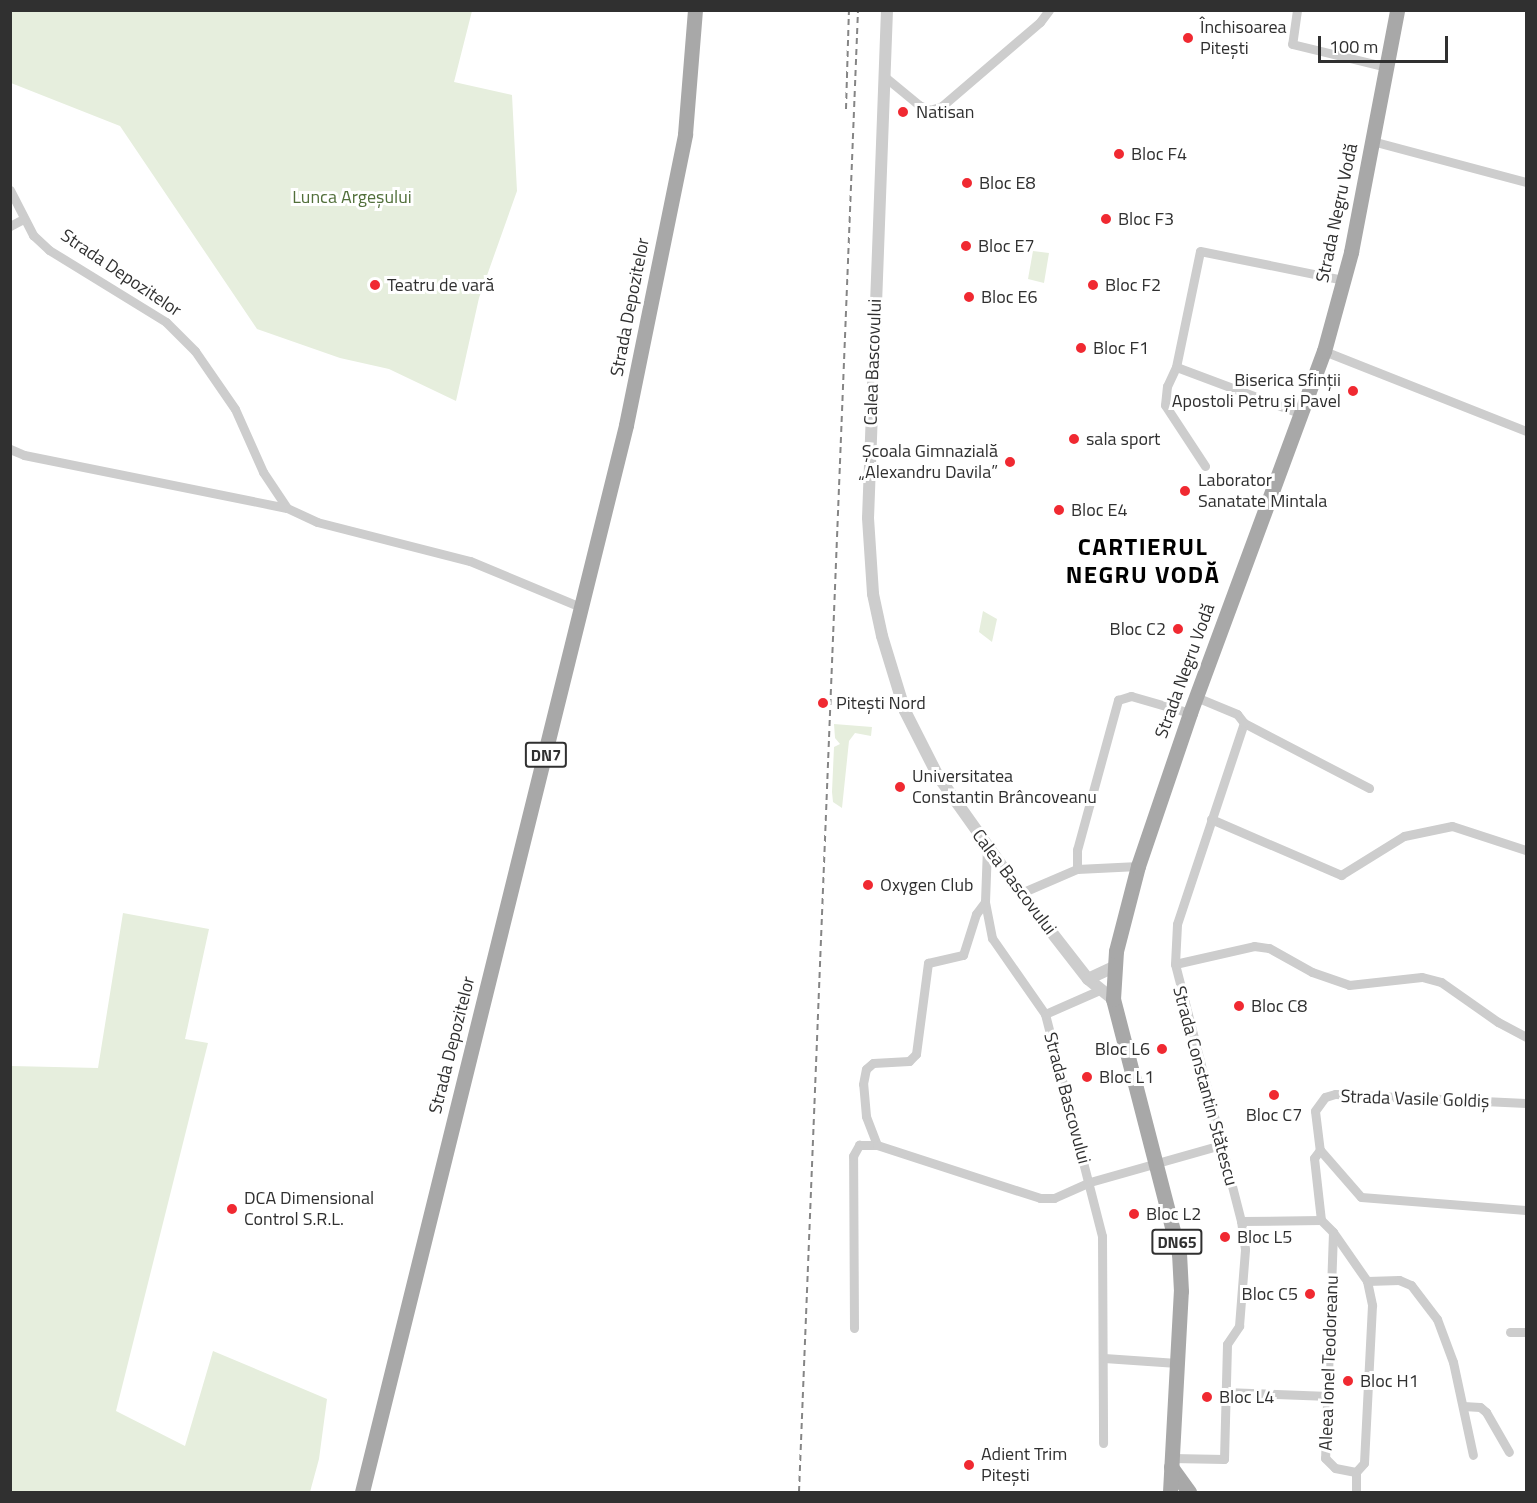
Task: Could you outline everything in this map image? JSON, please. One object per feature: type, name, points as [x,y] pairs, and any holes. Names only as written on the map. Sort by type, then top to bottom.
[{"type":"main road","name":"Strada Depozitelor","points":[[362,1492],[583,608],[626,425],[685,134],[695,10]]},
{"type":"main road","name":"Strada Negru Vodă","points":[[1113,999],[1114,967],[1138,866],[1190,713],[1324,351],[1344,280],[1397,10]]},
{"type":"main road","name":"DN65","points":[[1113,999],[1179,1254],[1181,1291],[1170,1492]]},
{"type":"main road","points":[[1171,1462],[1189,1492]]},
{"type":"street","name":"Calea Bascovului","points":[[887,10],[868,518],[873,594],[892,674],[916,737],[938,776],[987,847],[1088,979],[1113,999]]},
{"type":"street","points":[[885,77],[918,105],[930,110],[942,106],[1040,22],[1049,10]]},
{"type":"street","points":[[1297,10],[1292,44],[1386,67]]},
{"type":"street","points":[[1372,141],[1527,182]]},
{"type":"street","name":"Strada Depozitelor","points":[[10,190],[33,235],[64,261],[166,322],[195,351],[235,409],[263,472],[287,508]]},
{"type":"street","points":[[10,225],[23,219]]},
{"type":"street","points":[[1205,466],[1165,405],[1167,386],[1176,367],[1200,251],[1344,280]]},
{"type":"street","points":[[1324,351],[1527,431]]},
{"type":"street","points":[[1176,367],[1302,414]]},
{"type":"street","points":[[10,449],[24,455],[287,508],[317,522],[470,561],[583,608]]},
{"type":"street","points":[[1077,869],[1077,850],[1118,700],[1131,696],[1190,713]]},
{"type":"street","points":[[1196,697],[1236,714],[1244,723],[1369,788]]},
{"type":"street","name":"Strada Constantin Stătescu","points":[[1171,1462],[1224,1459],[1227,1344],[1239,1326],[1245,1249],[1241,1221],[1175,964],[1177,924],[1244,723]]},
{"type":"street","points":[[1211,819],[1341,875],[1404,836],[1452,826],[1527,850]]},
{"type":"street","name":"Strada Bascovului","points":[[987,847],[984,902],[992,938],[1045,1014],[1090,1182],[1104,1258],[1103,1443]]},
{"type":"street","points":[[1021,893],[1077,869],[1138,866]]},
{"type":"street","points":[[877,1145],[866,1116],[863,1084],[866,1069],[873,1063],[909,1061],[916,1054],[927,963],[963,955],[976,914],[984,902]]},
{"type":"street","points":[[1175,964],[1254,946],[1269,948],[1312,972],[1349,985],[1422,976],[1441,982],[1498,1022],[1527,1037]]},
{"type":"street","points":[[1088,979],[1114,967]]},
{"type":"street","name":"Strada Bascovului","points":[[1045,1014],[1100,990]]},
{"type":"street","name":"Strada Vasile Goldiș","points":[[1320,1150],[1315,1111],[1325,1097],[1335,1094],[1527,1103]]},
{"type":"street","points":[[854,1328],[854,1148],[877,1145],[1040,1198],[1054,1198],[1090,1182],[1221,1145]]},
{"type":"street","points":[[1356,1492],[1356,1472],[1364,1463],[1372,1305],[1366,1281],[1334,1232],[1321,1220],[1314,1158],[1320,1150],[1353,1192],[1371,1201],[1527,1210]]},
{"type":"street","points":[[1241,1221],[1321,1220]]},
{"type":"street","name":"Aleea Ionel Teodoreanu","points":[[1334,1232],[1325,1458],[1335,1468],[1356,1472]]},
{"type":"street","points":[[1366,1281],[1399,1280],[1411,1285],[1425,1301],[1446,1340],[1473,1455]]},
{"type":"street","points":[[1510,1332],[1527,1332]]},
{"type":"street","points":[[1104,1358],[1177,1364]]},
{"type":"street","points":[[1225,1392],[1329,1396]]},
{"type":"street","points":[[1463,1406],[1480,1407],[1486,1412],[1509,1452]]},
{"type":"green space","name":"Lunca Argeșului","points":[[10,11],[472,11],[454,82],[512,95],[517,191],[479,298],[456,401],[389,369],[340,358],[257,329],[120,126],[11,83]]},
{"type":"green space","points":[[1033,251],[1049,253],[1044,283],[1028,279]]},
{"type":"green space","points":[[983,611],[997,619],[992,642],[979,632]]},
{"type":"green space","points":[[834,724],[872,727],[871,736],[855,733],[849,741],[842,808],[833,802],[832,792],[834,747],[840,744],[835,738]]},
{"type":"green space","points":[[123,913],[209,929],[185,1039],[208,1043],[116,1411],[185,1446],[213,1351],[327,1399],[319,1459],[310,1492],[11,1492],[11,1066],[98,1068]]},
{"type":"railway","points":[[846,109],[849,10]]},
{"type":"railway","points":[[799,1492],[858,10]]},
{"type":"place","name":"Închisoarea Pitești","points":[[1188,38]]},
{"type":"place","name":"Natisan","points":[[903,112]]},
{"type":"place","name":"Bloc F4","points":[[1119,154]]},
{"type":"place","name":"Bloc E8","points":[[967,183]]},
{"type":"place","name":"Bloc F3","points":[[1106,219]]},
{"type":"place","name":"Bloc E7","points":[[966,246]]},
{"type":"place","name":"Teatru de vară","points":[[375,285]]},
{"type":"place","name":"Bloc F2","points":[[1093,285]]},
{"type":"place","name":"Bloc E6","points":[[969,297]]},
{"type":"place","name":"Bloc F1","points":[[1081,348]]},
{"type":"place","name":"Biserica Sfinții Apostoli Petru și Pavel","points":[[1353,391]]},
{"type":"place","name":"sala sport","points":[[1074,439]]},
{"type":"place","name":"Școala Gimnazială „Alexandru Davila”","points":[[1010,462]]},
{"type":"place","name":"Laborator Sanatate Mintala","points":[[1185,491]]},
{"type":"place","name":"Bloc E4","points":[[1059,510]]},
{"type":"place","name":"Bloc C2","points":[[1178,629]]},
{"type":"place","name":"Pitești Nord","points":[[823,703]]},
{"type":"place","name":"Universitatea Constantin Brâncoveanu","points":[[900,787]]},
{"type":"place","name":"Oxygen Club","points":[[868,885]]},
{"type":"place","name":"Bloc C8","points":[[1239,1006]]},
{"type":"place","name":"Bloc L6","points":[[1162,1049]]},
{"type":"place","name":"Bloc L1","points":[[1087,1077]]},
{"type":"place","name":"Bloc C7","points":[[1274,1095]]},
{"type":"place","name":"DCA Dimensional Control S.R.L.","points":[[232,1209]]},
{"type":"place","name":"Bloc L2","points":[[1134,1214]]},
{"type":"place","name":"Bloc L5","points":[[1225,1237]]},
{"type":"place","name":"Bloc C5","points":[[1310,1294]]},
{"type":"place","name":"Bloc H1","points":[[1348,1381]]},
{"type":"place","name":"Bloc L4","points":[[1207,1397]]},
{"type":"place","name":"Adient Trim Pitești","points":[[969,1465]]},
{"type":"district","name":"CARTIERUL NEGRU VODĂ","points":[[1143,561]]}]
